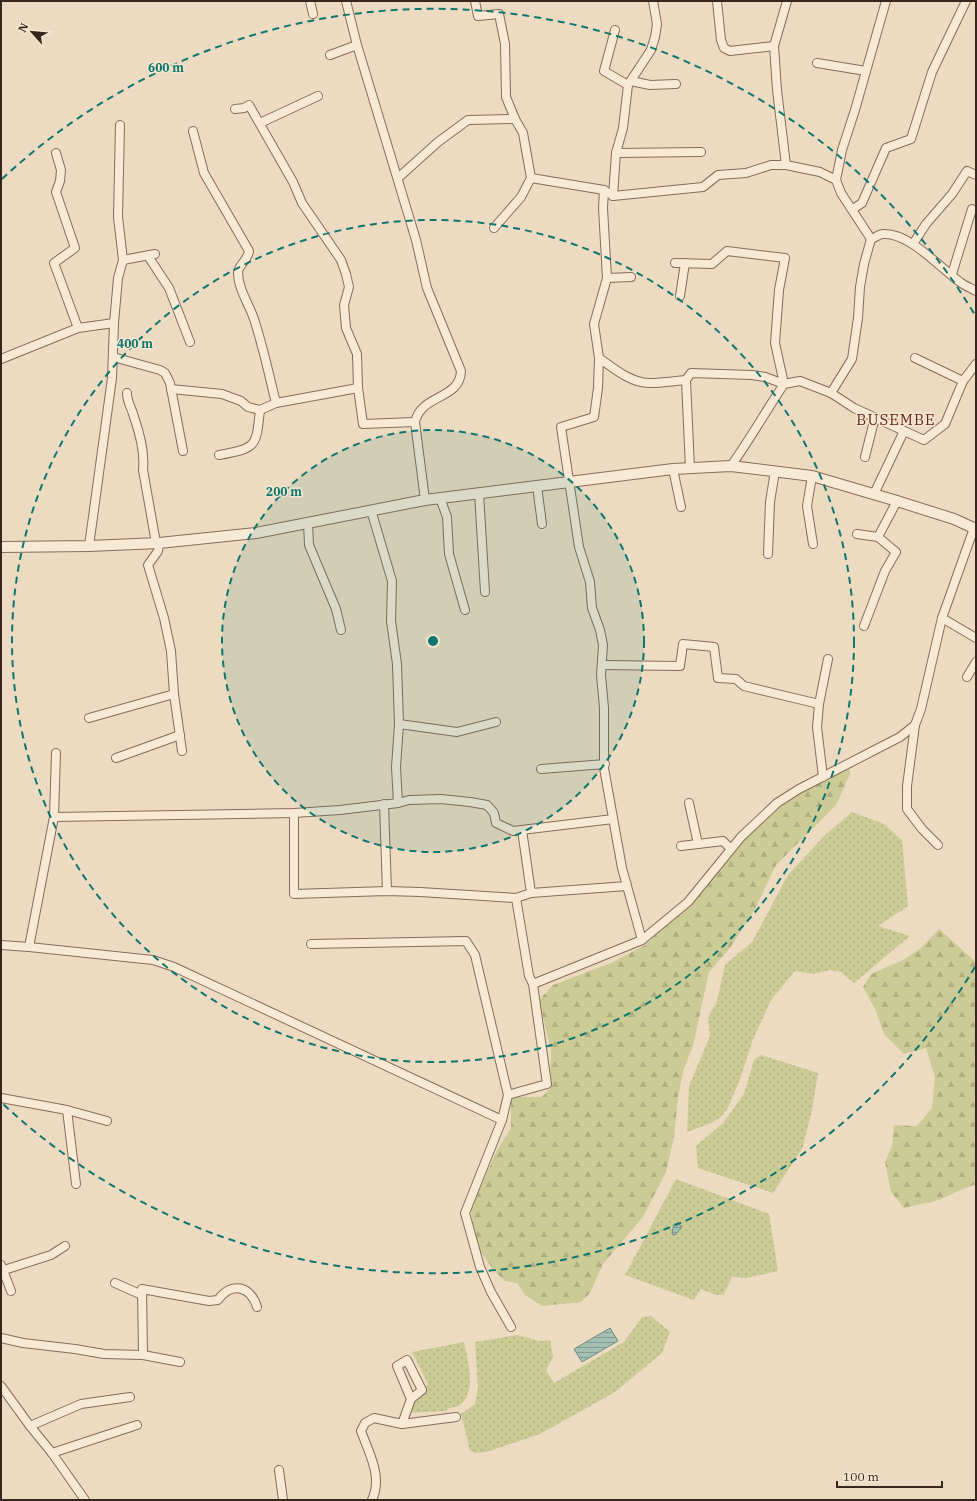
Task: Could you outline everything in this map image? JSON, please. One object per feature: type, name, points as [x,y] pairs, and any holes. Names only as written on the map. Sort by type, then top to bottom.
[{"type":"street","points":[[310,1],[313,14]]},
{"type":"street","points":[[346,1],[357,45],[416,240],[427,288],[461,371],[461,378],[454,389],[427,403],[420,410],[415,422],[425,500]]},
{"type":"street","points":[[476,1],[478,16],[499,14],[505,44],[506,97],[515,119],[523,133],[531,178],[521,197],[494,228]]},
{"type":"street","points":[[613,196],[616,153],[623,128],[630,83],[651,50],[655,37],[657,24],[653,1]]},
{"type":"street","points":[[717,1],[721,40],[724,48],[730,51],[774,46]]},
{"type":"street","points":[[786,166],[777,90],[774,46],[787,1]]},
{"type":"street","points":[[831,393],[852,359],[858,318],[860,288],[864,264],[871,239],[842,193],[836,180],[842,150],[886,1]]},
{"type":"street","points":[[852,209],[862,203],[886,148],[911,139],[932,72],[966,1]]},
{"type":"street","points":[[615,30],[604,71],[630,83],[650,85],[676,84]]},
{"type":"street","points":[[330,55],[357,45]]},
{"type":"street","points":[[817,63],[866,71]]},
{"type":"street","points":[[260,123],[318,96]]},
{"type":"street","points":[[235,109],[244,108],[249,105],[293,182],[302,203],[341,260],[349,287],[344,305],[345,320],[346,328],[357,354],[358,388],[363,424],[415,422]]},
{"type":"street","points":[[398,178],[438,142],[468,120],[515,119]]},
{"type":"street","points":[[89,546],[112,378],[114,324],[118,278],[123,260],[118,217],[120,125]]},
{"type":"street","points":[[193,131],[204,173],[249,251],[247,259],[238,269],[238,273],[241,288],[254,320],[276,403]]},
{"type":"street","points":[[616,153],[701,152]]},
{"type":"street","points":[[56,153],[61,170],[60,181],[56,192],[75,248],[54,263],[78,328]]},
{"type":"street","points":[[531,178],[604,190],[613,196],[703,187],[718,175],[746,173],[771,165],[820,172],[836,180]]},
{"type":"street","points":[[913,244],[926,224],[952,194],[967,171],[976,175]]},
{"type":"street","points":[[604,190],[603,208],[607,278],[594,324],[599,358],[598,388],[594,417],[561,427],[568,482],[579,547],[590,582],[592,608],[600,630],[603,645],[601,675],[604,708],[604,768],[622,868],[642,940]]},
{"type":"street","points":[[952,274],[972,209]]},
{"type":"street","points":[[871,239],[882,234],[899,237],[913,244],[960,282],[976,291]]},
{"type":"street","points":[[675,263],[712,264],[727,251],[785,258],[778,290],[775,344],[784,384],[766,410],[748,442],[731,466]]},
{"type":"street","points":[[123,260],[152,255],[169,288],[190,342]]},
{"type":"street","points":[[680,296],[685,263]]},
{"type":"street","points":[[607,278],[632,277]]},
{"type":"street","points":[[1,360],[78,328],[114,324]]},
{"type":"street","points":[[113,357],[160,370],[165,373],[171,389],[183,451]]},
{"type":"street","points":[[599,358],[637,381],[648,383],[686,380]]},
{"type":"street","points":[[915,358],[963,381]]},
{"type":"street","points":[[690,469],[686,380],[691,373],[752,375],[765,377],[784,384],[800,381],[831,393],[854,408],[924,440],[945,424],[963,381],[976,364]]},
{"type":"street","points":[[171,389],[222,394],[241,401],[248,407],[260,410],[276,403],[358,388]]},
{"type":"street","points":[[127,393],[128,404],[135,417],[144,458],[143,470],[158,543],[158,552],[148,565],[164,618],[171,651],[174,694],[182,751]]},
{"type":"street","points":[[219,455],[239,452],[251,446],[257,437],[260,410]]},
{"type":"street","points":[[865,457],[875,417]]},
{"type":"street","points":[[874,494],[904,432]]},
{"type":"street","points":[[1,547],[89,546],[158,543],[256,533],[425,500],[673,470],[731,466],[812,476],[954,519],[975,529],[942,618],[921,709],[915,725],[907,786],[907,809],[922,829],[938,845]]},
{"type":"street","points":[[673,470],[681,507]]},
{"type":"street","points":[[768,554],[770,502],[775,471]]},
{"type":"street","points":[[812,476],[807,506],[813,544]]},
{"type":"street","points":[[538,486],[542,524]]},
{"type":"street","points":[[479,493],[485,592]]},
{"type":"street","points":[[440,498],[447,517],[449,554],[465,610]]},
{"type":"street","points":[[878,537],[897,501]]},
{"type":"street","points":[[371,510],[392,581],[391,622],[397,664],[399,724],[396,767],[398,802]]},
{"type":"street","points":[[308,523],[309,545],[336,609],[341,630]]},
{"type":"street","points":[[856,534],[878,537],[896,552],[885,571],[864,626]]},
{"type":"street","points":[[942,618],[976,638]]},
{"type":"street","points":[[602,665],[680,666],[683,644],[714,647],[718,678],[736,679],[744,686],[819,704]]},
{"type":"street","points":[[823,777],[818,727],[819,704],[828,659]]},
{"type":"street","points":[[967,677],[976,662]]},
{"type":"street","points":[[89,718],[174,694]]},
{"type":"street","points":[[399,724],[457,732],[496,722]]},
{"type":"street","points":[[533,984],[642,940],[688,902],[741,837],[777,804],[799,789],[900,736],[915,725]]},
{"type":"street","points":[[116,758],[180,736]]},
{"type":"street","points":[[29,946],[54,817],[56,753]]},
{"type":"street","points":[[541,769],[605,764]]},
{"type":"street","points":[[54,817],[294,813],[340,810],[409,800],[441,799],[487,805],[494,814],[496,823],[513,831],[613,819]]},
{"type":"street","points":[[689,803],[698,844]]},
{"type":"street","points":[[384,804],[387,891]]},
{"type":"street","points":[[294,813],[294,894],[387,891],[516,898],[531,893],[627,886]]},
{"type":"street","points":[[522,830],[531,893]]},
{"type":"street","points":[[681,846],[724,842],[731,849]]},
{"type":"street","points":[[508,1095],[547,1084],[533,984],[529,976],[516,898]]},
{"type":"street","points":[[311,944],[466,941],[475,955],[508,1095],[502,1120],[465,1213],[480,1267],[491,1292],[511,1327]]},
{"type":"street","points":[[1,945],[29,946],[153,960],[174,967],[502,1120]]},
{"type":"street","points":[[1,1098],[67,1110],[108,1121]]},
{"type":"street","points":[[67,1110],[76,1184]]},
{"type":"street","points":[[11,1290],[2,1267],[51,1255],[66,1246]]},
{"type":"street","points":[[115,1282],[142,1295]]},
{"type":"street","points":[[143,1355],[142,1289],[210,1301],[218,1300],[222,1293],[227,1290],[237,1288],[246,1290],[255,1300],[257,1307]]},
{"type":"street","points":[[1,1338],[23,1343],[104,1354],[143,1355],[180,1362]]},
{"type":"street","points":[[1,1386],[52,1453],[85,1500]]},
{"type":"street","points":[[30,1426],[81,1404],[130,1397]]},
{"type":"street","points":[[402,1424],[411,1399]]},
{"type":"street","points":[[372,1500],[376,1481],[375,1468],[361,1431],[365,1423],[374,1418],[402,1424],[456,1417]]},
{"type":"street","points":[[52,1453],[137,1425]]},
{"type":"street","points":[[279,1470],[283,1500]]},
{"type":"green space","points":[[849,759],[850,774],[836,805],[776,865],[755,909],[730,948],[709,972],[693,1046],[684,1068],[678,1097],[674,1137],[666,1172],[643,1217],[603,1264],[590,1293],[581,1302],[542,1306],[525,1295],[517,1283],[505,1281],[495,1272],[480,1251],[473,1231],[471,1209],[496,1152],[511,1128],[511,1097],[542,1097],[550,1088],[551,1050],[539,1000],[553,985],[611,963],[645,945],[691,901],[716,866],[780,801]]},
{"type":"green space","points":[[852,812],[884,824],[902,840],[908,906],[878,926],[910,936],[854,983],[841,972],[831,970],[812,974],[795,971],[771,1000],[752,1042],[740,1079],[728,1108],[721,1117],[711,1123],[687,1132],[689,1086],[710,1036],[708,1018],[717,1001],[725,965],[752,942],[788,875],[824,836]]},
{"type":"green space","points":[[939,929],[976,962],[976,1184],[939,1200],[904,1208],[891,1192],[885,1162],[892,1146],[894,1125],[917,1126],[932,1108],[935,1077],[926,1048],[904,1054],[884,1034],[876,1011],[863,987],[871,974],[903,960],[921,948]]},
{"type":"green space","points":[[761,1055],[818,1073],[811,1115],[802,1149],[773,1193],[698,1168],[696,1146],[723,1123],[744,1094],[754,1060]]},
{"type":"green space","points":[[676,1179],[769,1214],[778,1271],[747,1278],[732,1277],[724,1294],[716,1295],[701,1289],[694,1300],[625,1275]]},
{"type":"green space","points":[[651,1316],[670,1332],[662,1353],[615,1392],[540,1434],[486,1452],[475,1453],[470,1451],[461,1414],[475,1404],[478,1388],[475,1342],[517,1335],[539,1341],[550,1340],[553,1357],[546,1370],[554,1383],[624,1342],[642,1317]]},
{"type":"green space","points":[[464,1342],[470,1375],[470,1384],[465,1400],[460,1405],[449,1408],[446,1411],[406,1413],[410,1401],[421,1394],[428,1384],[412,1352]]},
{"type":"shaded area","points":[[678,1223],[682,1227],[675,1235],[673,1235],[674,1224]]},
{"type":"shaded area","points":[[610,1328],[618,1341],[582,1362],[574,1349]]},
{"type":"district","name":"BUSEMBE","points":[[896,419]]}]
